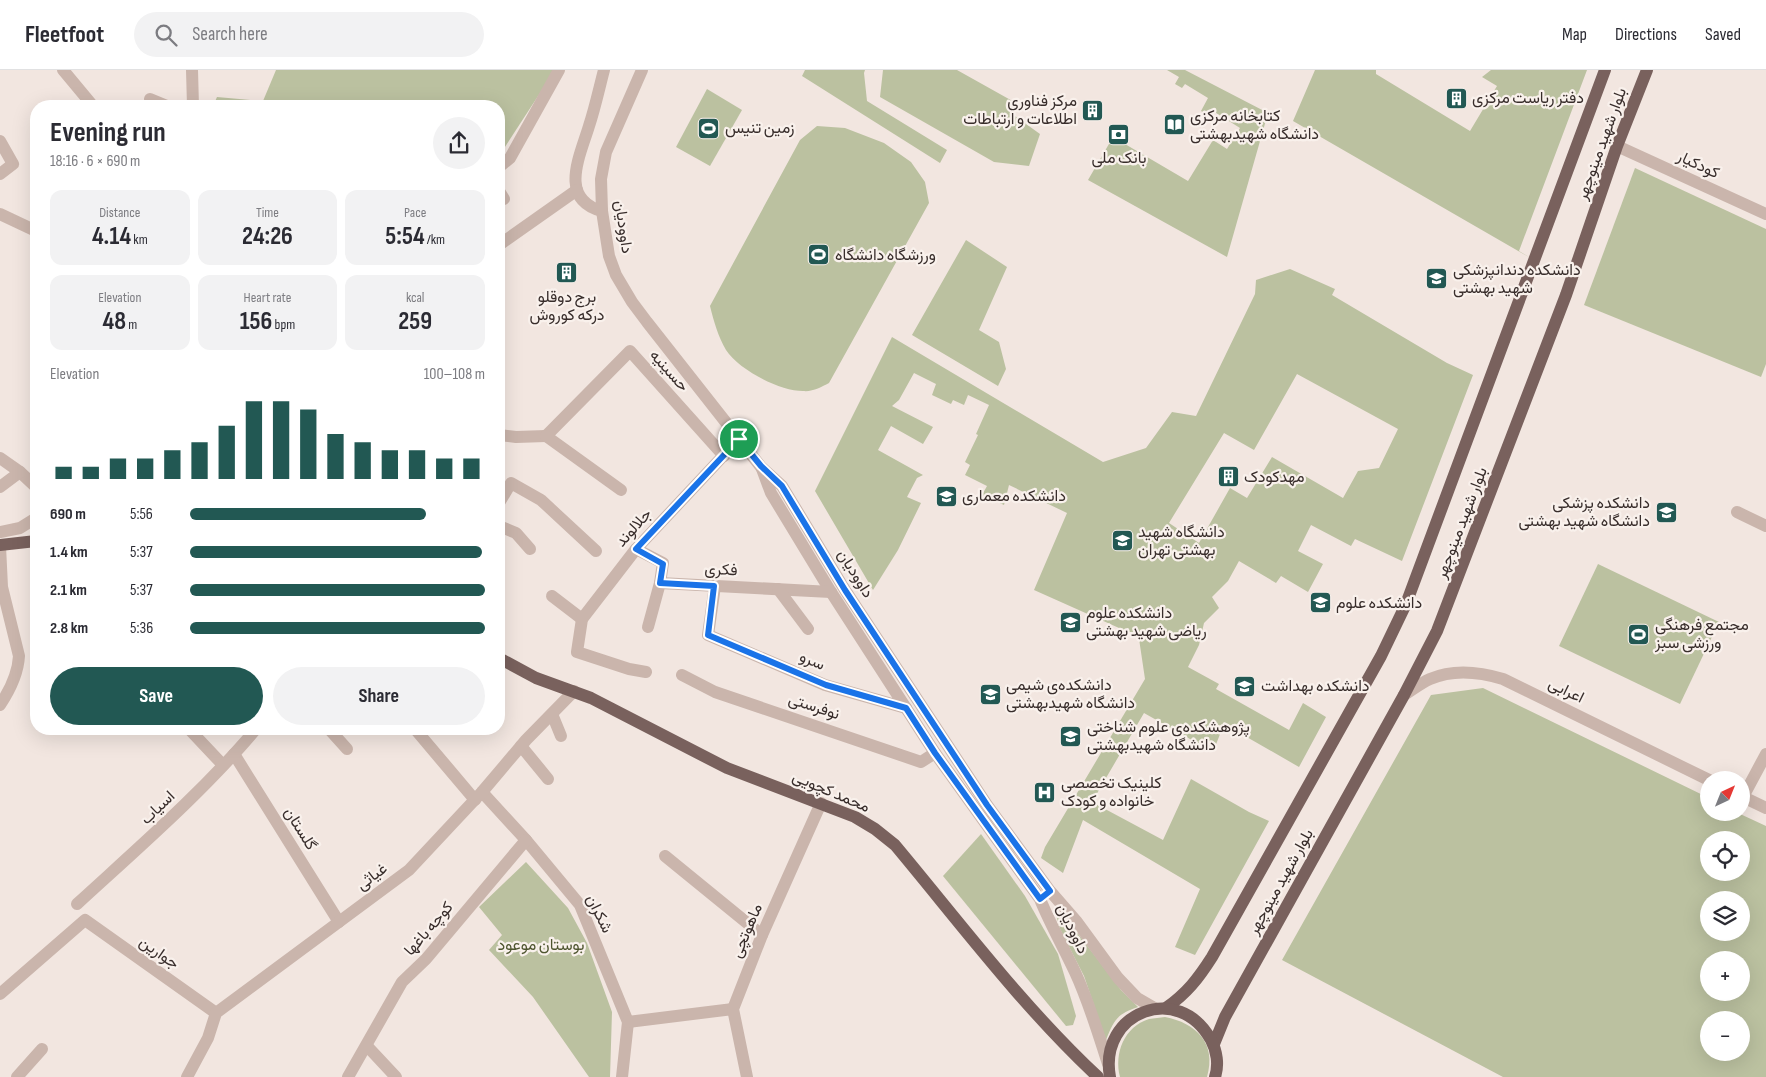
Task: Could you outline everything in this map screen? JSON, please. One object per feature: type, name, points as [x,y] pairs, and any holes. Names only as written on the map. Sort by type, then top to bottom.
[{"type":"main road","name":"بلوار شهید مینوچهر","points":[[1109,1071],[1110,1048],[1116,1033],[1127,1021],[1141,1013],[1161,1008],[1180,998],[1193,986],[1212,957],[1380,656],[1406,604],[1605,70]]},
{"type":"main road","name":"بلوار شهید مینوچهر","points":[[1214,1044],[1225,1017],[1404,695],[1441,621],[1566,295],[1617,146],[1647,70]]},
{"type":"main road","points":[[0,546],[30,542]]},
{"type":"main road","name":"محمد کچویی","points":[[505,661],[536,678],[591,698],[727,768],[856,817],[875,829],[896,845],[1016,990],[1073,1054],[1098,1077]]},
{"type":"main road","points":[[1161,1008],[1181,1012],[1195,1019],[1206,1030],[1214,1044],[1217,1058],[1217,1075]]},
{"type":"street","points":[[63,70],[88,100]]},
{"type":"street","points":[[192,70],[193,100]]},
{"type":"street","points":[[505,162],[510,158],[559,70]]},
{"type":"street","points":[[602,210],[592,208],[580,198],[575,178],[604,70]]},
{"type":"street","name":"داوودیان","points":[[642,70],[606,152],[601,179],[602,210],[609,256],[616,276],[632,302],[739,439],[761,466],[782,486],[845,590],[1045,895],[1047,917],[1075,970],[1092,1012],[1109,1071]]},
{"type":"street","points":[[0,141],[13,164],[0,174]]},
{"type":"street","name":"کودکیار","points":[[1617,146],[1766,214]]},
{"type":"street","points":[[505,241],[577,190]]},
{"type":"street","points":[[0,214],[30,228]]},
{"type":"street","name":"حسینیه","points":[[546,436],[630,351],[724,456]]},
{"type":"street","points":[[505,436],[546,436],[620,490]]},
{"type":"street","name":"جلالوند","points":[[646,672],[629,669],[577,652],[582,619],[636,549],[739,439]]},
{"type":"street","points":[[0,458],[30,481]]},
{"type":"street","name":"داوودیان","points":[[761,466],[771,493],[831,592],[935,753],[1045,895],[1076,922],[1118,978],[1137,998],[1161,1008]]},
{"type":"street","points":[[0,487],[20,472]]},
{"type":"street","points":[[505,493],[511,483],[541,500],[596,551]]},
{"type":"street","points":[[1737,512],[1766,526]]},
{"type":"street","points":[[0,532],[20,528],[30,522]]},
{"type":"street","points":[[505,528],[516,533],[530,548]]},
{"type":"street","points":[[0,546],[2,586],[19,656],[19,663],[12,686],[0,705]]},
{"type":"street","points":[[636,549],[663,564],[648,627]]},
{"type":"street","name":"فکری","points":[[660,583],[831,592]]},
{"type":"street","name":"سرو","points":[[714,586],[708,635],[826,685],[906,708]]},
{"type":"street","points":[[778,589],[808,630]]},
{"type":"street","points":[[552,596],[582,619]]},
{"type":"street","name":"اعرابی","points":[[1404,695],[1431,678],[1456,673],[1481,673],[1503,679],[1700,776]]},
{"type":"street","name":"نوفرستی","points":[[682,675],[716,692],[921,762],[935,753]]},
{"type":"street","name":"غیاثی","points":[[216,1013],[409,870],[478,796],[521,746],[574,691]]},
{"type":"street","points":[[552,714],[560,736]]},
{"type":"street","points":[[194,735],[223,765]]},
{"type":"street","name":"اسیاب","points":[[77,904],[173,817],[251,735]]},
{"type":"street","points":[[334,735],[347,749]]},
{"type":"street","name":"شکران","points":[[421,735],[478,796],[526,840],[580,905],[628,1022],[622,1077]]},
{"type":"street","points":[[521,746],[548,779]]},
{"type":"street","name":"گلستان","points":[[234,754],[339,922]]},
{"type":"street","points":[[1750,782],[1766,754]]},
{"type":"street","points":[[1750,800],[1766,808]]},
{"type":"street","name":"ماهوتچی","points":[[733,1009],[762,934],[821,803]]},
{"type":"street","name":"کوچه باغها","points":[[348,1077],[402,982],[426,959],[526,840]]},
{"type":"street","points":[[664,856],[762,934]]},
{"type":"street","name":"جوارین","points":[[0,994],[84,920],[216,1013]]},
{"type":"street","points":[[628,1022],[733,1009],[747,1077]]},
{"type":"street","points":[[187,1077],[208,1038],[216,1013]]},
{"type":"street","points":[[367,1046],[396,1077]]},
{"type":"street","points":[[17,1077],[42,1049]]},
{"type":"green space","points":[[276,70],[555,70],[505,147],[505,100],[263,100]]},
{"type":"green space","points":[[805,70],[865,70],[867,101],[947,150],[940,163],[802,76]]},
{"type":"green space","points":[[883,70],[957,70],[1016,103],[1012,114],[1040,134],[1029,166],[994,162],[880,97]]},
{"type":"green space","points":[[1167,70],[1185,70],[1268,113],[1227,257],[1088,180],[1113,137],[1188,181],[1213,140],[1227,149],[1240,128],[1213,111],[1209,116],[1201,111],[1208,98],[1185,84],[1182,88],[1175,84],[1179,77]]},
{"type":"green space","points":[[1315,70],[1376,70],[1376,74],[1470,131],[1497,86],[1482,77],[1491,70],[1587,70],[1519,251],[1534,260],[1293,121]]},
{"type":"green space","name":"زمین تنیس","points":[[707,89],[742,110],[710,166],[676,147]]},
{"type":"green space","points":[[217,97],[252,100],[216,100]]},
{"type":"green space","name":"ورزشگاه دانشگاه","points":[[817,126],[845,128],[884,143],[911,162],[925,182],[929,203],[829,383],[814,390],[803,391],[783,387],[761,378],[732,358],[721,339],[710,306],[800,140]]},
{"type":"green space","points":[[1635,168],[1766,229],[1766,364],[1761,377],[1584,305]]},
{"type":"green space","points":[[966,240],[1007,267],[979,330],[999,342],[1006,369],[998,386],[912,335]]},
{"type":"green space","points":[[1290,269],[1335,289],[1332,295],[1447,363],[1473,375],[1402,561],[1355,539],[1351,546],[1311,525],[1298,551],[1323,564],[1308,592],[1281,576],[1276,583],[1239,561],[1228,581],[1212,597],[1219,608],[1204,623],[1199,645],[1188,667],[1219,684],[1216,689],[1289,730],[1303,703],[1326,717],[1299,767],[1224,724],[1213,752],[1144,713],[1092,802],[1163,840],[1191,779],[1249,812],[1269,821],[1195,955],[1175,947],[1200,889],[1083,820],[1063,873],[1041,858],[1045,847],[1145,679],[1138,632],[1128,632],[1034,590],[1067,513],[1009,485],[1004,505],[982,495],[987,486],[965,475],[970,465],[965,462],[978,435],[976,434],[989,405],[968,395],[964,405],[953,400],[951,404],[932,395],[936,384],[914,373],[899,400],[892,406],[933,427],[923,444],[891,426],[878,450],[923,475],[917,478],[907,497],[921,503],[898,550],[873,590],[815,491],[892,337],[1103,462],[1146,448],[1172,412],[1196,416],[1255,294],[1256,280]],"holes":[[[1297,374],[1398,429],[1379,468],[1358,471],[1343,498],[1272,457],[1247,498],[1230,488],[1199,543],[1169,523],[1224,433],[1254,450]]]},
{"type":"green space","name":"مجتمع فرهنگی ورزشی سبز","points":[[1598,564],[1719,622],[1680,704],[1559,646]]},
{"type":"green space","points":[[1483,688],[1700,794],[1700,821],[1750,821],[1750,819],[1766,826],[1766,1077],[1503,1077],[1282,960],[1431,695]]},
{"type":"green space","points":[[981,834],[1025,896],[1058,954],[1076,1016],[1073,1025],[1066,1026],[943,876]]},
{"type":"green space","name":"بوستان موعود","points":[[526,862],[568,908],[587,943],[612,1012],[610,1077],[589,1077],[533,997],[489,950],[502,935],[479,907]]},
{"type":"green space","points":[[1055,911],[1073,927],[1121,990],[1138,1007],[1125,1012],[1117,1019],[1111,1027],[1106,1040],[1084,976],[1060,929]]},
{"type":"green space","points":[[1165,1017],[1186,1024],[1201,1036],[1209,1054],[1207,1077],[1120,1077],[1118,1059],[1127,1035],[1140,1023],[1149,1019]]},
{"type":"place","name":"دفتر ریاست مرکزی","points":[[1456,98]]},
{"type":"place","name":"مرکز فناوری اطلاعات و ارتباطات","points":[[1093,110]]},
{"type":"place","name":"کتابخانه مرکزی دانشگاه شهیدبهشتی","points":[[1174,125]]},
{"type":"place","name":"زمین تنیس","points":[[709,128]]},
{"type":"place","name":"بانک ملی","points":[[1119,134]]},
{"type":"place","name":"ورزشگاه دانشگاه","points":[[819,255]]},
{"type":"place","name":"برج دوقلو درکه کوروش","points":[[567,273]]},
{"type":"place","name":"دانشکده دندانپزشکی شهید بهشتی","points":[[1437,279]]},
{"type":"place","name":"مهدکودک","points":[[1228,477]]},
{"type":"place","name":"دانشکده معماری","points":[[946,496]]},
{"type":"place","name":"دانشکده پزشکی دانشگاه شهید بهشتی","points":[[1666,512]]},
{"type":"place","name":"دانشگاه شهید بهشتی تهران","points":[[1122,541]]},
{"type":"place","name":"دانشکده علوم","points":[[1320,603]]},
{"type":"place","name":"دانشکده علوم ریاضی شهید بهشتی","points":[[1070,622]]},
{"type":"place","name":"مجتمع فرهنگی ورزشی سبز","points":[[1639,634]]},
{"type":"place","name":"دانشکده بهداشت","points":[[1245,686]]},
{"type":"place","name":"دانشکده‌ی شیمی دانشگاه شهیدبهشتی","points":[[990,694]]},
{"type":"place","name":"پژوهشکده‌ی علوم شناختی دانشگاه شهیدبهشتی","points":[[1071,736]]},
{"type":"place","name":"کلینیک تخصصی خانواده و کودک","points":[[1045,792]]},
{"type":"route","points":[[739,439],[761,466],[782,486],[845,590],[987,805],[1050,891],[1040,899],[935,753],[906,708],[841,691],[708,635],[714,586],[660,583],[663,564],[636,549],[739,439]]}]
